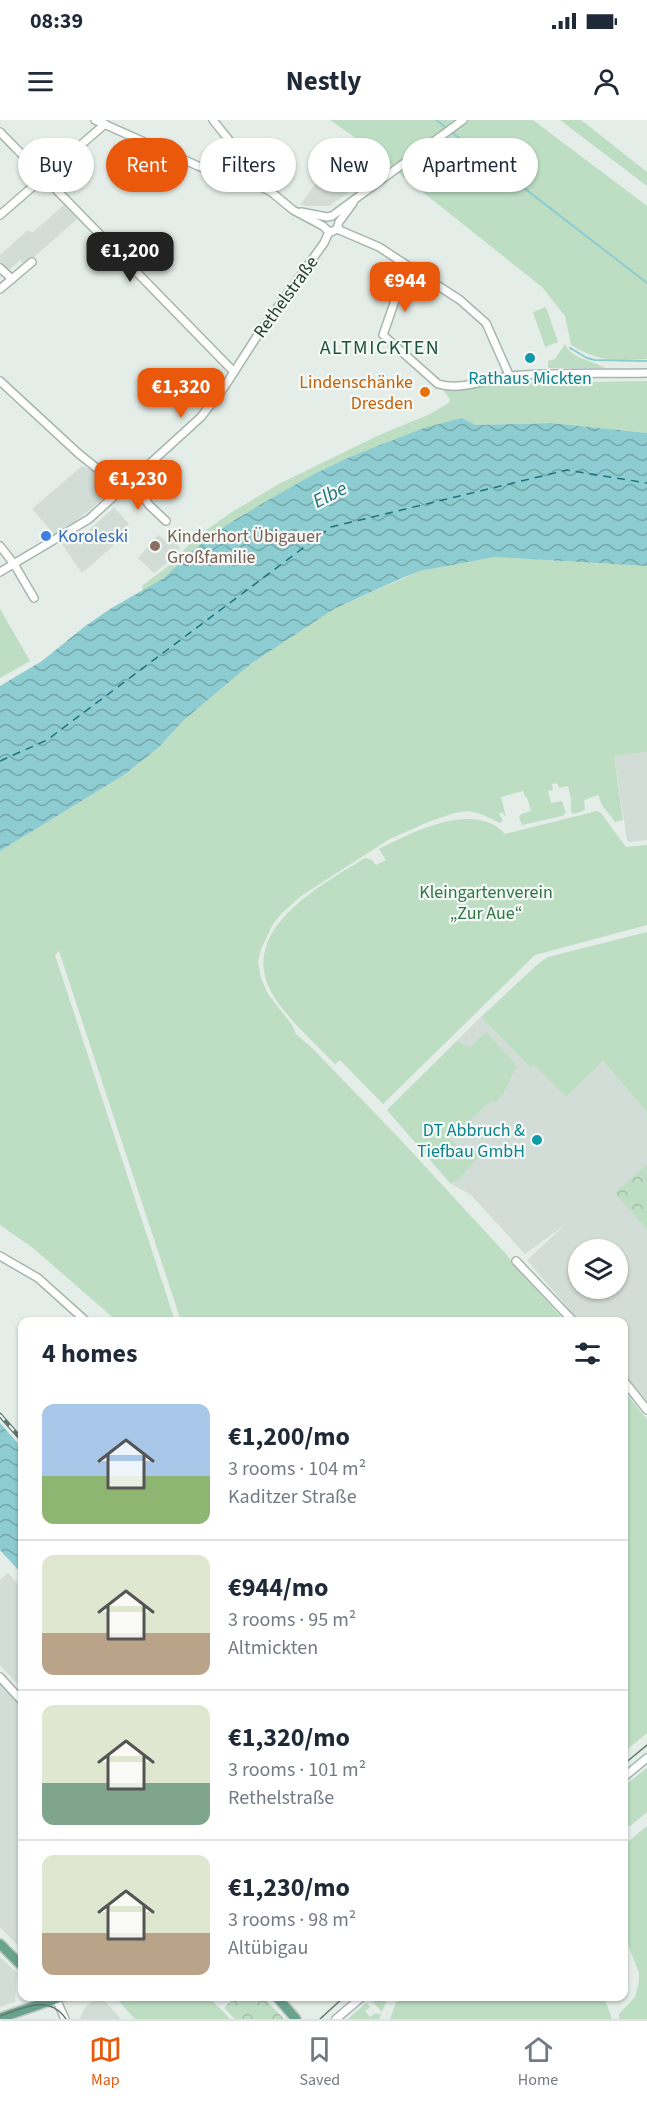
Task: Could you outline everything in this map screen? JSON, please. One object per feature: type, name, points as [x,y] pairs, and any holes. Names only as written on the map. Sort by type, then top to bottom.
[{"type":"main road","points":[[0,1944],[18,1962]]},
{"type":"main road","points":[[0,2018],[47,2001]]},
{"type":"main road","points":[[280,2001],[296,2019]]},
{"type":"street","points":[[95,120],[200,167]]},
{"type":"street","points":[[213,120],[228,138]]},
{"type":"street","points":[[329,216],[463,120]]},
{"type":"street","points":[[89,138],[105,124]]},
{"type":"street","points":[[0,132],[18,150]]},
{"type":"street","points":[[0,215],[26,192]]},
{"type":"street","points":[[60,192],[234,372]]},
{"type":"street","points":[[271,192],[293,210],[326,229],[338,225],[358,197]]},
{"type":"street","points":[[293,210],[329,216],[338,225],[379,247],[460,300],[486,323],[510,376]]},
{"type":"street","name":"Rethelstraße","points":[[0,572],[88,519],[201,417],[324,243],[326,229],[324,221],[329,216]]},
{"type":"street","points":[[0,289],[32,262]]},
{"type":"street","points":[[407,266],[383,335],[438,384],[466,385],[510,376],[647,373]]},
{"type":"street","points":[[0,268],[12,279]]},
{"type":"street","points":[[0,381],[63,440],[123,489]]},
{"type":"street","points":[[133,480],[149,505],[166,521]]},
{"type":"street","points":[[0,546],[14,564],[34,598]]},
{"type":"street","points":[[0,1256],[38,1278],[81,1317]]},
{"type":"street","points":[[516,1261],[569,1317]]},
{"type":"street","points":[[628,1386],[647,1410]]},
{"type":"street","points":[[0,1677],[18,1697]]},
{"type":"street","points":[[628,1774],[647,1758]]},
{"type":"street","points":[[59,2001],[65,2019]]},
{"type":"street","points":[[336,2019],[357,2001]]},
{"type":"shaded area","points":[[309,192],[349,192],[329,206],[301,204]]},
{"type":"shaded area","points":[[64,205],[77,219],[25,265],[20,260],[8,271],[0,263],[0,255],[28,230],[32,233]]},
{"type":"shaded area","points":[[82,466],[95,471],[116,488],[75,522],[54,534],[32,509]]},
{"type":"shaded area","points":[[114,507],[129,524],[111,541],[114,545],[82,573],[61,543],[79,532],[83,536]]},
{"type":"shaded area","points":[[158,535],[166,541],[170,539],[177,543],[180,550],[154,573],[138,558]]},
{"type":"shaded area","points":[[647,752],[647,840],[630,842],[627,840],[614,756]]},
{"type":"shaded area","points":[[481,1017],[531,1068],[549,1051],[595,1052],[647,1113],[647,1403],[628,1381],[628,1317],[576,1317],[527,1260],[566,1224],[525,1254],[471,1195],[450,1183],[387,1110]]},
{"type":"shaded area","points":[[8,1573],[18,1584],[18,1685],[0,1665],[0,1580]]},
{"type":"shaded area","points":[[0,1679],[18,1700],[18,1946],[0,1927]]},
{"type":"shaded area","points":[[0,1957],[17,1973],[15,2002],[0,2007]]},
{"type":"shaded area","points":[[93,2001],[105,2001],[121,2019],[80,2019],[84,2009]]},
{"type":"green space","points":[[330,120],[533,120],[647,206],[647,359],[600,358],[571,345],[565,316],[542,287],[423,192],[538,192],[538,138],[402,138],[402,176],[390,164],[390,138],[356,138]]},
{"type":"green space","points":[[560,120],[581,120],[647,172],[647,186]]},
{"type":"green space","points":[[546,307],[558,342],[545,347],[533,312]]},
{"type":"green space","points":[[565,344],[577,356],[605,368],[548,368],[548,361],[555,359]]},
{"type":"green space","points":[[647,381],[647,433],[551,423],[476,425],[462,418],[352,456],[314,474],[228,524],[193,550],[172,573],[142,591],[143,585],[171,564],[195,538],[232,512],[279,484],[377,436],[428,415],[449,403],[450,399],[441,387],[455,389],[521,383]]},
{"type":"green space","points":[[495,557],[647,566],[647,752],[614,756],[623,820],[615,822],[602,805],[598,795],[584,800],[585,810],[574,814],[571,812],[568,786],[559,788],[557,783],[552,784],[553,790],[548,791],[551,803],[562,801],[566,813],[562,816],[522,825],[519,817],[531,811],[523,791],[501,797],[506,817],[502,812],[499,814],[503,820],[500,823],[469,811],[454,813],[428,822],[388,840],[301,896],[281,914],[273,924],[261,949],[258,962],[261,978],[268,994],[292,1025],[296,1034],[398,1137],[561,1317],[180,1317],[59,951],[55,955],[174,1317],[112,1317],[33,1248],[0,1225],[0,851],[124,775],[158,748],[184,720],[252,663],[334,609],[420,571]]},
{"type":"green space","points":[[0,609],[30,661],[0,678]]},
{"type":"green space","name":"Kleingartenverein „Zur Aue“","points":[[597,811],[601,813],[626,847],[647,845],[647,925],[535,955],[383,1104],[340,1060],[335,1064],[297,1026],[272,993],[267,983],[264,962],[268,942],[278,924],[311,893],[365,858],[372,860],[376,865],[386,860],[379,849],[443,822],[461,819],[477,820],[492,824],[505,834]]},
{"type":"green space","points":[[647,932],[647,1113],[603,1061],[566,1097],[534,1065],[531,1068],[481,1017],[548,957]]},
{"type":"green space","points":[[486,1032],[517,1066],[503,1094],[496,1102],[491,1101],[461,1129],[456,1123],[446,1135],[464,1154],[472,1147],[480,1155],[459,1179],[450,1183],[387,1110],[457,1041],[469,1048]]},
{"type":"green space","points":[[647,1164],[647,1230],[615,1193]]},
{"type":"green space","points":[[628,1396],[647,1419],[647,1733],[628,1749]]},
{"type":"green space","points":[[647,1768],[647,1812],[628,1826],[628,1783]]},
{"type":"green space","points":[[647,1826],[647,2019],[619,2019],[619,2014],[635,1997],[639,1982],[639,1973],[628,1944],[628,1842]]},
{"type":"green space","points":[[119,2001],[213,2001],[230,2019],[135,2019]]},
{"type":"green space","points":[[231,2001],[267,2001],[284,2019],[235,2019],[224,2008]]},
{"type":"green space","points":[[372,2001],[386,2001],[382,2012]]},
{"type":"green space","points":[[397,2001],[605,2001],[612,2019],[390,2019]]},
{"type":"green space","points":[[366,2003],[370,2007],[365,2011],[370,2017],[382,2012],[379,2019],[348,2019]]},
{"type":"water","name":"Elbe","points":[[462,418],[476,425],[551,423],[647,433],[647,566],[495,557],[420,571],[402,578],[334,609],[252,663],[184,720],[158,748],[124,775],[0,851],[0,686],[42,661],[110,609],[164,578],[193,550],[228,524],[277,495],[352,456],[424,428]]},
{"type":"water","points":[[0,1423],[18,1443],[18,1570],[0,1550]]},
{"type":"waterway","points":[[436,120],[647,283]]},
{"type":"waterway","points":[[570,348],[595,360],[647,361]]},
{"type":"ferry route","points":[[0,761],[47,740],[331,527],[567,470],[647,483]]},
{"type":"tram line","points":[[628,1761],[647,1745]]},
{"type":"tram line","points":[[320,2019],[340,2001]]},
{"type":"tram line","points":[[0,2016],[27,2007],[44,2005],[59,2011],[66,2019]]},
{"type":"railway","points":[[0,1415],[18,1435]]},
{"type":"place","name":"Rathaus Mickten","points":[[530,358]]},
{"type":"place","name":"Lindenschänke Dresden","points":[[425,392]]},
{"type":"place","name":"Koroleski","points":[[46,536]]},
{"type":"place","name":"Kinderhort Übigauer Großfamilie","points":[[155,546]]},
{"type":"place","name":"DT Abbruch & Tiefbau GmbH","points":[[537,1140]]},
{"type":"district","name":"ALTMICKTEN","points":[[380,348]]}]
